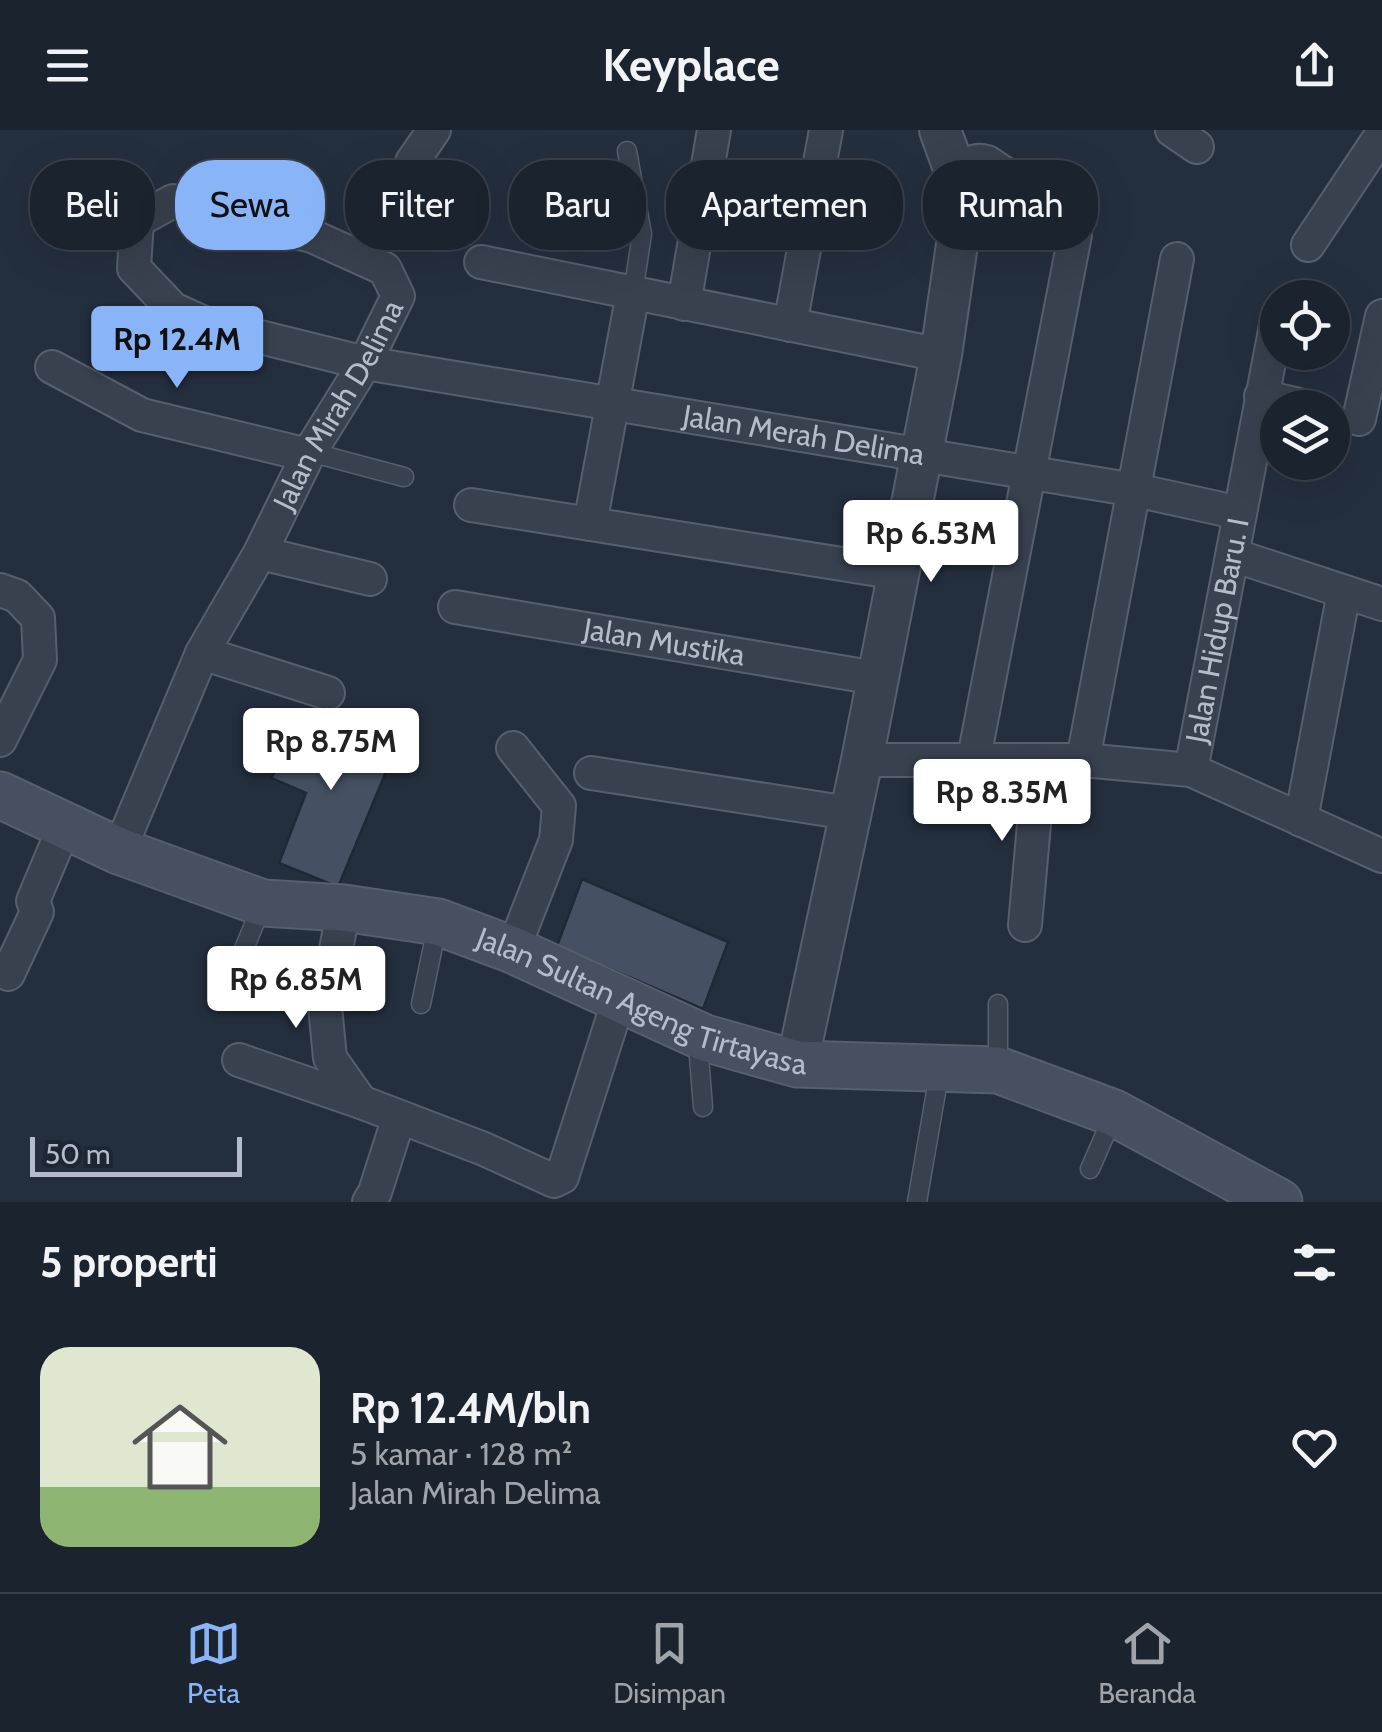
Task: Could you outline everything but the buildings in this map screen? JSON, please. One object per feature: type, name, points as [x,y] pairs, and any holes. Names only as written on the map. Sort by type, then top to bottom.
[{"type":"main road","name":"Jalan Sultan Ageng Tirtayasa","points":[[0,795],[120,850],[263,903],[344,908],[438,922],[513,950],[705,1038],[818,1064],[998,1070],[1114,1113],[1278,1202]]},
{"type":"street","points":[[413,160],[434,130]]},
{"type":"street","points":[[684,304],[714,130]]},
{"type":"street","points":[[790,326],[826,130]]},
{"type":"street","points":[[940,130],[951,160]]},
{"type":"street","points":[[1308,245],[1382,134]]},
{"type":"street","name":"Jalan Mirah Delima","points":[[120,850],[202,654],[260,552],[309,454],[366,363],[398,296],[385,269],[312,236],[173,201],[137,221],[134,268],[173,309],[204,323]]},
{"type":"street","points":[[818,1064],[849,813],[923,454],[956,250]]},
{"type":"street","points":[[972,762],[1072,250]]},
{"type":"street","points":[[1083,760],[1177,259]]},
{"type":"street","points":[[481,262],[941,355]]},
{"type":"street","points":[[590,524],[633,293]]},
{"type":"street","points":[[1358,418],[1382,316]]},
{"type":"street","name":"Jalan Merah Delima","points":[[204,323],[366,363],[1135,490],[1240,513]]},
{"type":"street","points":[[52,367],[142,415],[309,454]]},
{"type":"street","name":"Jalan Hidup Baru. I","points":[[1191,770],[1260,402]]},
{"type":"street","points":[[471,505],[898,573]]},
{"type":"street","points":[[260,552],[370,579]]},
{"type":"street","points":[[1233,555],[1382,604]]},
{"type":"street","points":[[0,590],[16,596],[38,618],[40,660],[0,740]]},
{"type":"street","points":[[1301,820],[1344,592]]},
{"type":"street","name":"Jalan Mustika","points":[[456,607],[876,678]]},
{"type":"street","points":[[202,654],[328,693]]},
{"type":"street","points":[[513,748],[559,806],[556,840],[513,950]]},
{"type":"street","points":[[862,760],[1083,760],[1191,770],[1382,856]]},
{"type":"street","points":[[1026,925],[1035,813],[1032,762]]},
{"type":"street","points":[[591,773],[849,813]]},
{"type":"street","points":[[8,974],[37,912],[33,901],[65,824]]},
{"type":"street","points":[[344,908],[325,1006],[330,1058],[361,1102]]},
{"type":"street","points":[[239,1060],[399,1116],[554,1181],[559,1180],[618,999]]},
{"type":"street","points":[[380,1199],[399,1116]]},
{"type":"lane","points":[[627,152],[642,234],[633,293]]},
{"type":"lane","points":[[309,454],[404,477]]},
{"type":"lane","points":[[224,997],[263,903]]},
{"type":"lane","points":[[421,1004],[438,922]]},
{"type":"lane","points":[[998,1004],[998,1070]]},
{"type":"lane","points":[[704,1107],[699,1057],[705,1038]]},
{"type":"lane","points":[[917,1202],[940,1068]]},
{"type":"lane","points":[[1090,1169],[1114,1113]]}]
